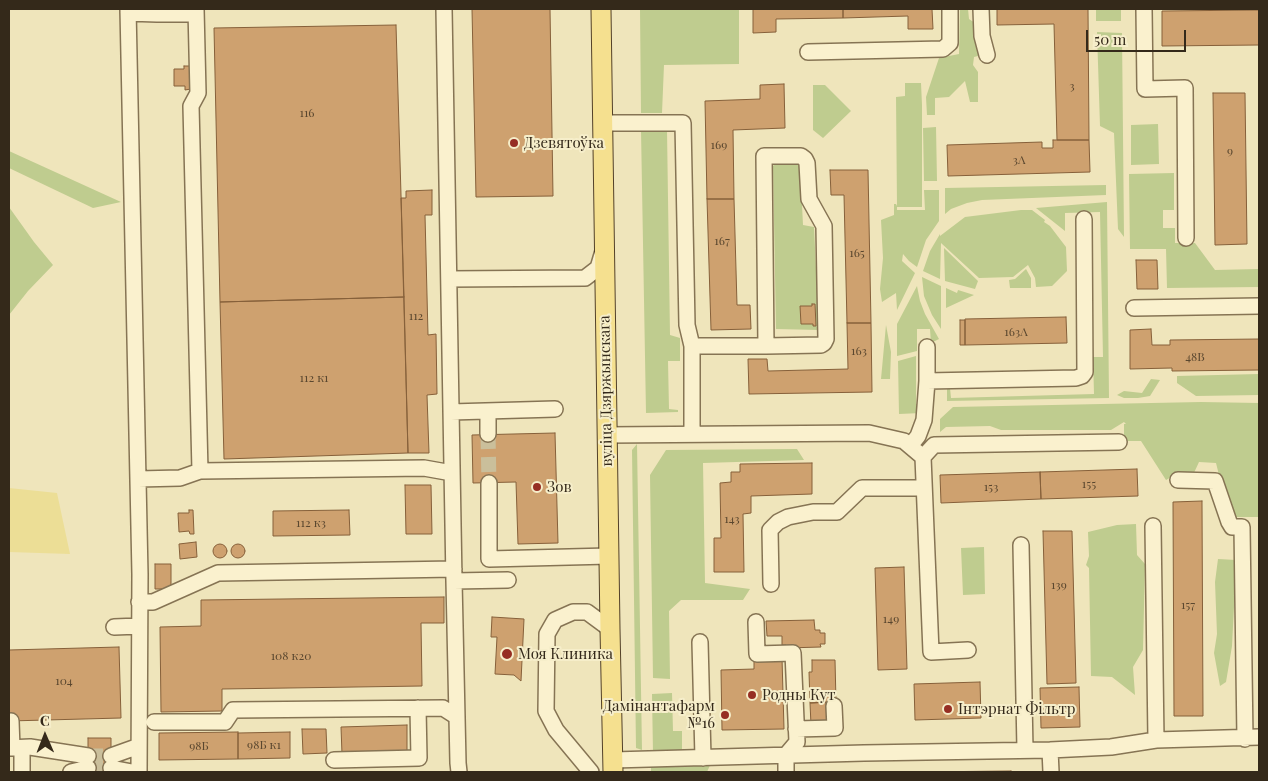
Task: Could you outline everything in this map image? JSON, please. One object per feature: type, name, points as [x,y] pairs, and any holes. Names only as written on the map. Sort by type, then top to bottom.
[{"type":"main road","name":"вуліца Дзяржынскага","points":[[601,9],[613,766]]},
{"type":"street","points":[[444,9],[459,772]]},
{"type":"street","points":[[808,52],[943,49],[950,43],[950,9]]},
{"type":"street","points":[[981,9],[982,36],[987,55]]},
{"type":"street","points":[[1144,9],[1145,89],[1184,88],[1186,238]]},
{"type":"street","points":[[139,772],[140,602],[128,11],[157,14],[196,11],[198,93],[191,106],[200,471]]},
{"type":"street","points":[[602,123],[683,124],[688,325],[692,346],[692,434]]},
{"type":"street","points":[[692,346],[766,346],[820,345],[824,343],[826,339],[824,226],[809,199],[807,163],[801,156],[764,156],[766,346]]},
{"type":"street","points":[[927,381],[1076,378],[1082,376],[1085,372],[1084,219]]},
{"type":"street","points":[[449,280],[585,278],[598,268],[604,248]]},
{"type":"street","points":[[1134,308],[1259,306]]},
{"type":"street","points":[[910,446],[918,436],[924,420],[927,347]]},
{"type":"street","points":[[451,412],[555,409]]},
{"type":"street","points":[[488,411],[488,434]]},
{"type":"street","points":[[607,435],[869,433],[904,441],[923,457]]},
{"type":"street","points":[[968,650],[931,652],[923,457],[934,445],[1119,442]]},
{"type":"street","points":[[138,479],[180,478],[200,471],[424,468],[452,473]]},
{"type":"street","points":[[613,766],[703,758],[1050,750],[1111,747],[1156,740],[1252,738],[1242,527],[1232,527],[1229,522],[1215,481],[1178,480]]},
{"type":"street","points":[[489,483],[489,559],[609,556]]},
{"type":"street","points":[[771,584],[770,530],[778,522],[788,517],[813,512],[837,512],[862,488],[924,488]]},
{"type":"street","points":[[1153,526],[1156,740]]},
{"type":"street","points":[[1021,545],[1025,750]]},
{"type":"street","points":[[140,602],[153,602],[218,573],[454,575],[508,580]]},
{"type":"street","points":[[592,772],[556,730],[546,711],[547,634],[556,620],[573,612],[587,612],[610,629]]},
{"type":"street","points":[[756,622],[757,654],[793,653],[796,742],[786,755],[786,772]]},
{"type":"street","points":[[114,627],[139,626]]},
{"type":"street","points":[[700,642],[703,758]]},
{"type":"street","points":[[796,729],[835,728],[834,706]]},
{"type":"street","points":[[334,760],[419,758],[418,708]]},
{"type":"street","points":[[154,722],[225,722],[233,710],[444,708],[457,717]]},
{"type":"street","points":[[11,721],[14,748],[22,772]]},
{"type":"street","points":[[132,772],[111,762],[139,746]]},
{"type":"street","points":[[14,748],[30,748],[88,762],[71,772]]},
{"type":"street","points":[[1050,750],[1051,772]]},
{"type":"green space","points":[[640,9],[739,9],[739,64],[664,65],[662,113],[641,113]]},
{"type":"green space","points":[[960,9],[968,9],[969,19],[978,25],[978,56],[974,57],[973,65],[978,72],[978,102],[970,102],[965,81],[949,97],[935,98],[935,115],[927,115],[926,97],[939,58],[959,54]]},
{"type":"green space","points":[[1096,9],[1121,9],[1121,21],[1096,21]]},
{"type":"green space","points":[[1097,32],[1122,33],[1124,237],[1118,229],[1114,133],[1100,126]]},
{"type":"green space","points":[[905,83],[921,83],[922,207],[897,207],[897,210],[925,210],[924,190],[939,190],[939,221],[926,240],[917,267],[903,254],[902,261],[915,273],[897,310],[896,293],[882,302],[880,289],[883,258],[881,220],[894,215],[894,204],[897,206],[896,97],[905,96]]},
{"type":"green space","points":[[813,85],[825,85],[851,111],[823,138],[813,130]]},
{"type":"green space","points":[[1158,124],[1159,164],[1131,165],[1131,125]]},
{"type":"green space","points":[[936,127],[937,181],[924,181],[923,128]]},
{"type":"green space","points":[[641,130],[667,130],[670,335],[680,338],[680,361],[668,361],[669,409],[678,410],[678,412],[646,413]]},
{"type":"green space","points":[[9,151],[121,202],[93,208],[9,168]]},
{"type":"green space","points":[[779,162],[791,162],[800,165],[803,225],[814,227],[819,330],[776,329],[773,166]]},
{"type":"green space","points":[[1174,173],[1174,210],[1163,210],[1163,228],[1175,228],[1175,243],[1195,243],[1215,270],[1259,269],[1259,287],[1167,288],[1166,249],[1130,249],[1129,174]]},
{"type":"green space","points":[[1106,185],[1106,195],[982,200],[951,209],[945,214],[945,188]]},
{"type":"green space","points":[[1107,202],[1109,398],[947,401],[947,388],[950,388],[951,398],[1094,394],[1093,357],[1103,357],[1100,212],[1065,213],[1065,231],[1036,208]]},
{"type":"green space","points":[[9,207],[53,265],[28,291],[9,315]]},
{"type":"green space","points":[[1032,210],[1045,220],[1044,222],[1050,226],[1066,247],[1067,271],[1052,286],[1036,287],[1035,278],[1028,265],[1013,277],[979,278],[941,243],[940,279],[923,271],[930,251],[940,234],[940,236],[965,217]]},
{"type":"green space","points":[[944,248],[978,281],[975,289],[945,281]]},
{"type":"green space","points":[[1026,269],[1031,278],[1031,288],[1010,288],[1009,280],[1015,279]]},
{"type":"green space","points":[[922,277],[941,286],[941,329],[932,315],[924,296]]},
{"type":"green space","points":[[917,286],[925,314],[939,339],[931,343],[930,329],[917,329],[917,351],[897,356],[897,324]]},
{"type":"green space","points":[[946,288],[957,293],[958,290],[974,295],[946,308]]},
{"type":"green space","points":[[886,325],[891,352],[890,379],[881,379]]},
{"type":"green space","points":[[916,356],[916,404],[921,404],[921,413],[899,414],[898,361]]},
{"type":"green space","points":[[1259,374],[1259,395],[1196,396],[1177,383],[1177,376]]},
{"type":"green space","points":[[1151,379],[1160,380],[1150,396],[1124,398],[1117,395],[1124,391],[1142,393]]},
{"type":"green space","points":[[1201,402],[1259,403],[1259,517],[1234,517],[1216,463],[1199,462],[1193,475],[1175,475],[1166,480],[1141,441],[1124,441],[1124,424],[1126,424],[1124,422],[1111,430],[1001,430],[990,426],[946,427],[940,432],[940,419],[953,407]]},
{"type":"green space","points":[[637,444],[642,750],[636,748],[632,450]]},
{"type":"green space","points":[[797,449],[804,460],[703,463],[705,583],[750,589],[743,600],[681,600],[669,611],[670,679],[653,678],[650,475],[666,450]]},
{"type":"green space","points":[[1136,524],[1137,555],[1145,564],[1143,650],[1133,667],[1135,695],[1112,677],[1091,676],[1089,568],[1086,565],[1089,556],[1088,532],[1117,525]]},
{"type":"green space","points":[[984,547],[985,594],[963,595],[961,548]]},
{"type":"green space","points":[[1218,559],[1236,560],[1232,646],[1226,682],[1220,686],[1214,653],[1217,634],[1215,582]]},
{"type":"green space","points":[[672,693],[673,731],[682,731],[682,753],[653,753],[652,694]]},
{"type":"green space","points":[[711,763],[707,772],[651,772],[651,767]]},
{"type":"sand","points":[[9,488],[57,493],[70,554],[9,552]]},
{"type":"building","name":"Дзевятоўка","points":[[472,9],[550,9],[553,196],[476,197]]},
{"type":"building","points":[[753,9],[843,9],[843,18],[776,19],[776,32],[753,33]]},
{"type":"building","points":[[843,9],[932,9],[933,29],[908,29],[908,16],[843,18]]},
{"type":"building","points":[[997,9],[1088,9],[1089,140],[1057,140],[1054,24],[997,25]]},
{"type":"building","points":[[1259,10],[1259,45],[1162,46],[1162,11]]},
{"type":"building","points":[[396,25],[404,297],[220,302],[214,28]]},
{"type":"building","points":[[184,66],[190,66],[191,89],[185,90],[185,86],[174,86],[174,69],[184,69]]},
{"type":"building","points":[[784,84],[785,128],[733,130],[734,199],[707,199],[705,101],[760,99],[760,85]]},
{"type":"building","points":[[1213,93],[1245,93],[1247,244],[1215,245]]},
{"type":"building","points":[[1053,140],[1089,140],[1090,172],[948,176],[947,145],[1042,142],[1042,148],[1053,148]]},
{"type":"building","points":[[830,170],[868,170],[871,323],[847,323],[844,195],[831,195]]},
{"type":"building","points":[[432,190],[432,215],[425,215],[428,335],[436,334],[437,394],[427,395],[429,453],[408,453],[401,198],[406,198],[406,191]]},
{"type":"building","points":[[707,199],[734,199],[737,305],[750,305],[751,329],[711,330]]},
{"type":"building","points":[[1136,260],[1157,260],[1158,289],[1137,289]]},
{"type":"building","points":[[404,297],[408,453],[224,459],[220,302]]},
{"type":"building","points":[[812,304],[815,304],[816,326],[813,326],[813,324],[801,324],[800,306],[812,306]]},
{"type":"building","points":[[1066,317],[1067,343],[965,345],[965,319]]},
{"type":"building","points":[[960,320],[965,320],[965,345],[960,345]]},
{"type":"building","points":[[847,323],[871,323],[872,392],[749,394],[748,359],[767,359],[768,371],[848,369]]},
{"type":"building","points":[[1151,329],[1152,345],[1170,345],[1170,340],[1259,339],[1259,370],[1172,371],[1172,368],[1130,369],[1130,330]]},
{"type":"building","name":"Зов","points":[[555,433],[558,543],[518,544],[516,482],[473,483],[472,435]]},
{"type":"building","points":[[812,463],[812,494],[751,496],[751,513],[743,514],[744,572],[714,572],[714,538],[721,538],[720,483],[731,482],[731,472],[740,472],[740,464]]},
{"type":"building","points":[[1137,469],[1138,496],[1041,499],[1040,472]]},
{"type":"building","points":[[1040,472],[1041,499],[941,503],[940,475]]},
{"type":"building","points":[[405,485],[431,485],[432,534],[406,534]]},
{"type":"building","points":[[1202,501],[1203,716],[1174,716],[1173,502]]},
{"type":"building","points":[[189,510],[193,510],[194,534],[190,534],[189,531],[179,532],[178,513],[189,513]]},
{"type":"building","points":[[349,510],[350,535],[273,536],[273,511]]},
{"type":"building","points":[[1043,531],[1072,531],[1076,683],[1047,684]]},
{"type":"building","points":[[196,542],[197,557],[180,559],[179,544]]},
{"type":"building","points":[[220,544],[225,546],[227,551],[225,556],[220,558],[215,556],[213,551],[215,546]]},
{"type":"building","points":[[238,544],[243,546],[245,551],[243,556],[238,558],[233,556],[231,551],[233,546]]},
{"type":"building","points":[[155,564],[171,564],[171,589],[155,589]]},
{"type":"building","points":[[904,567],[907,669],[878,670],[875,568]]},
{"type":"building","points":[[444,597],[444,623],[421,623],[422,686],[222,689],[222,711],[161,712],[160,627],[201,626],[201,600]]},
{"type":"building","points":[[492,617],[524,619],[521,681],[514,675],[495,674],[497,637],[491,637]]},
{"type":"building","points":[[814,620],[815,630],[825,633],[825,644],[820,644],[821,647],[786,648],[786,645],[782,645],[782,636],[767,636],[766,621]]},
{"type":"building","points":[[119,647],[121,718],[9,721],[9,650]]},
{"type":"building","name":"Родны Кут","points":[[782,658],[784,729],[722,730],[721,670],[754,669],[754,659]]},
{"type":"building","points":[[812,660],[835,660],[836,702],[810,703],[809,672],[812,672]]},
{"type":"building","name":"Інтэрнат Фільтр","points":[[980,682],[981,718],[915,720],[914,684]]},
{"type":"building","points":[[1079,687],[1080,727],[1041,728],[1040,688]]},
{"type":"building","points":[[826,702],[827,724],[811,725],[810,703]]},
{"type":"building","points":[[407,725],[407,752],[342,754],[341,727]]},
{"type":"building","points":[[302,729],[326,729],[327,753],[303,754]]},
{"type":"building","points":[[238,732],[238,759],[159,760],[159,733]]},
{"type":"building","points":[[290,732],[290,758],[238,759],[238,733]]},
{"type":"building","points":[[88,738],[111,738],[111,772],[88,772]]},
{"type":"building","points":[[1011,771],[1011,772],[917,772]]},
{"type":"tunnel","points":[[488,434],[489,483]]},
{"type":"tunnel","points":[[88,756],[111,756]]},
{"type":"tunnel","points":[[88,768],[111,768]]},
{"type":"place","name":"Дзевятоўка","points":[[514,143]]},
{"type":"place","name":"Зов","points":[[537,487]]},
{"type":"place","name":"Моя Клиника","points":[[507,654]]},
{"type":"place","name":"Родны Кут","points":[[752,695]]},
{"type":"place","name":"Інтэрнат Фільтр","points":[[948,709]]},
{"type":"place","name":"Дамінантафарм №16","points":[[725,715]]}]
